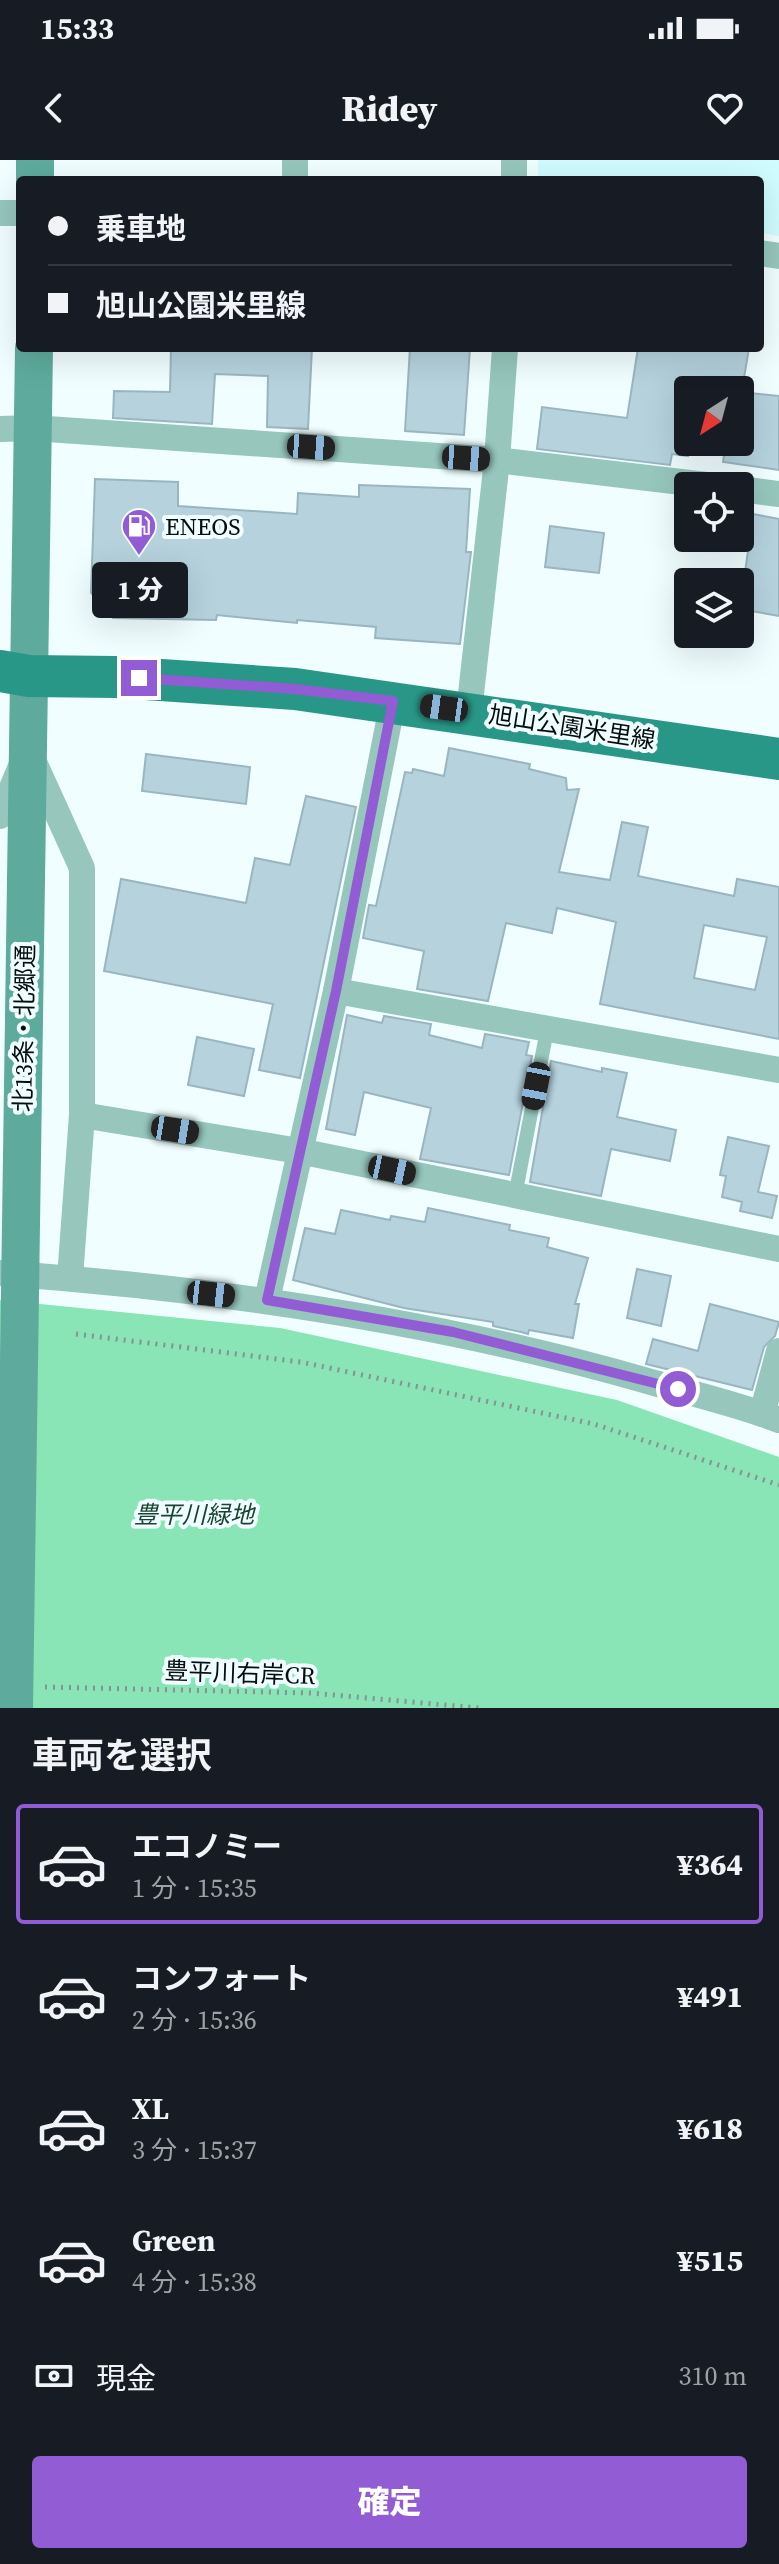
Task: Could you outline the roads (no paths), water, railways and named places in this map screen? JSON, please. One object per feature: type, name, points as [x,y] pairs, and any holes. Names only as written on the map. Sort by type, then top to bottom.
[{"type":"main road","name":"旭山公園米里線","points":[[10,677],[183,681],[393,701],[779,759]]},
{"type":"street","name":"北13条・北郷通","points":[[22,1697],[28,750],[10,677],[16,428],[33,352]]},
{"type":"street","points":[[469,712],[497,460],[505,352]]},
{"type":"street","points":[[16,428],[497,460],[674,481]]},
{"type":"street","points":[[754,491],[779,494]]},
{"type":"street","points":[[267,1300],[336,991],[393,701]]},
{"type":"street","points":[[0,816],[28,750]]},
{"type":"street","points":[[28,750],[82,868],[82,1115],[70,1278]]},
{"type":"street","points":[[336,991],[779,1070]]},
{"type":"street","points":[[82,1115],[299,1151],[779,1249]]},
{"type":"street","points":[[0,1273],[267,1300],[453,1332],[593,1365],[771,1417],[779,1351]]},
{"type":"lane","points":[[515,1196],[547,1030]]},
{"type":"place","name":"ENEOS","points":[[139,557]]},
{"type":"park label","name":"豊平川緑地","points":[[194,1514]]}]
